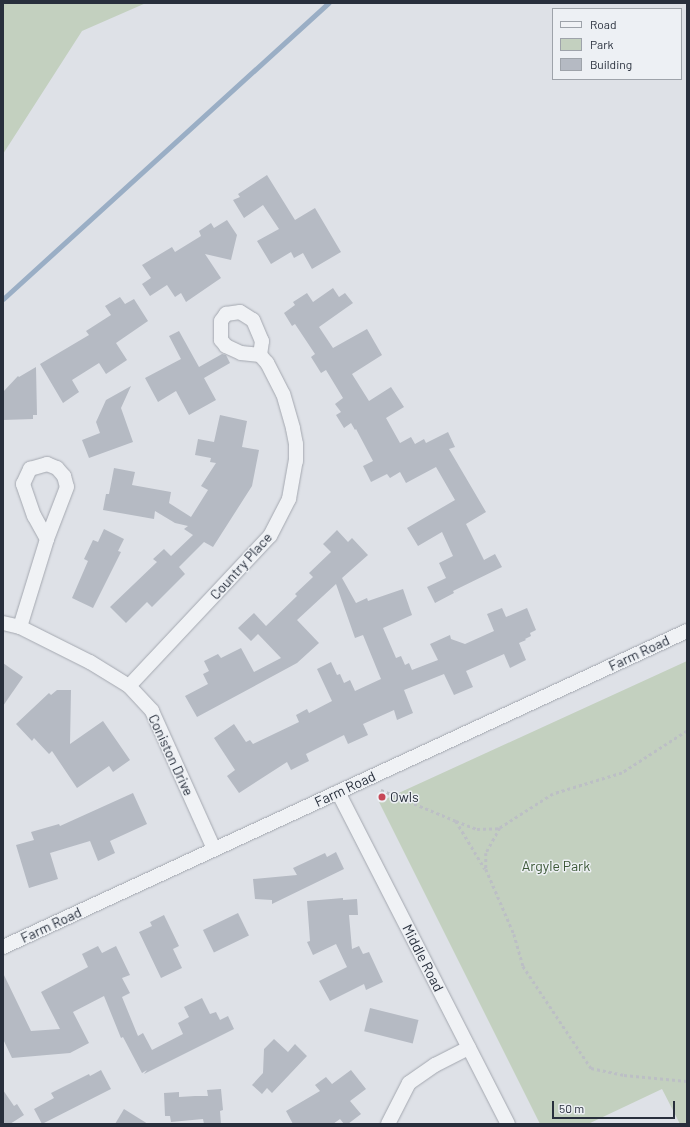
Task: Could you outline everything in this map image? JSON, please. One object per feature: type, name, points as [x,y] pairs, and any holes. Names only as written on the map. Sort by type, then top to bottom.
[{"type":"street","name":"Country Place","points":[[129,686],[270,536],[289,499],[296,461],[294,428],[283,394],[267,363],[260,355]]},
{"type":"street","points":[[20,627],[47,539],[67,487],[64,476],[57,468],[47,464],[30,469],[23,484],[34,516],[47,539]]},
{"type":"street","name":"Coniston Drive","points":[[3,623],[20,627],[90,662],[129,686],[152,711],[214,849]]},
{"type":"street","name":"Farm Road","points":[[3,947],[687,631]]},
{"type":"street","name":"Middle Road","points":[[338,792],[508,1124]]},
{"type":"street","points":[[388,1124],[409,1083],[435,1065],[469,1048]]},
{"type":"path","points":[[486,869],[486,853],[500,828],[553,794],[622,773],[687,731]]},
{"type":"path","points":[[381,790],[477,829],[500,828]]},
{"type":"path","points":[[456,821],[486,869],[514,934],[523,966],[591,1068],[624,1075],[687,1081]]},
{"type":"green space","points":[[3,3],[146,3],[82,31],[3,154]]},
{"type":"green space","name":"Argyle Park","points":[[687,661],[687,1124],[680,1124],[662,1089],[588,1124],[540,1124],[379,802]]},
{"type":"building","points":[[267,175],[295,220],[315,208],[341,252],[312,269],[303,253],[294,258],[291,252],[271,264],[257,241],[279,229],[263,205],[244,218],[233,200],[240,197],[238,194]]},
{"type":"building","points":[[227,220],[237,235],[231,260],[205,254],[221,278],[186,302],[181,293],[175,297],[167,285],[150,296],[142,284],[151,278],[142,265],[172,247],[175,252],[201,236],[199,231],[211,223],[214,228]]},
{"type":"building","points":[[333,288],[339,297],[345,293],[353,303],[319,327],[333,348],[367,329],[382,355],[352,374],[369,401],[391,387],[404,407],[386,418],[400,443],[411,437],[415,444],[424,439],[426,443],[448,432],[455,447],[449,449],[486,512],[466,524],[484,560],[495,554],[502,567],[453,591],[454,593],[435,603],[427,587],[446,578],[439,563],[453,556],[442,532],[418,546],[407,528],[455,500],[436,467],[406,483],[400,472],[390,478],[387,474],[371,482],[363,466],[373,461],[356,429],[355,430],[351,423],[344,428],[336,415],[341,412],[335,404],[343,398],[326,370],[321,373],[311,357],[315,354],[295,324],[292,326],[284,313],[295,305],[293,302],[307,293],[313,302]]},
{"type":"building","points":[[120,297],[125,304],[134,299],[148,321],[116,343],[127,360],[106,374],[99,363],[72,380],[79,392],[63,403],[40,364],[89,335],[86,331],[111,315],[105,306]]},
{"type":"building","points":[[179,331],[199,367],[222,354],[226,355],[230,363],[204,378],[216,400],[189,415],[176,391],[158,402],[145,378],[181,359],[169,336]]},
{"type":"building","points":[[36,367],[37,415],[33,415],[33,419],[3,420],[3,392],[18,376],[19,377]]},
{"type":"building","points":[[131,386],[121,408],[133,442],[89,458],[82,440],[100,433],[96,422],[106,400]]},
{"type":"building","points":[[220,415],[247,421],[242,447],[259,450],[252,486],[213,547],[204,542],[179,567],[185,574],[152,607],[147,602],[126,623],[110,607],[157,562],[153,559],[164,549],[171,556],[193,535],[184,529],[188,526],[175,523],[155,511],[154,519],[103,510],[106,494],[109,494],[114,468],[135,472],[132,485],[171,492],[169,503],[191,517],[208,490],[201,486],[216,463],[210,462],[211,458],[195,455],[198,439],[214,442]]},
{"type":"building","points":[[104,529],[124,539],[118,551],[121,552],[93,608],[72,598],[88,561],[84,559],[93,540],[98,542]]},
{"type":"building","points":[[337,530],[348,542],[352,538],[368,555],[342,578],[356,603],[367,598],[368,601],[403,589],[412,615],[383,628],[396,658],[401,656],[405,665],[409,663],[412,670],[438,660],[430,644],[450,635],[451,639],[465,644],[494,631],[487,614],[502,608],[506,617],[527,608],[536,630],[530,633],[531,636],[525,639],[526,640],[519,643],[526,660],[510,668],[504,654],[466,671],[473,687],[454,695],[444,674],[404,690],[413,713],[397,720],[394,710],[363,724],[368,735],[348,744],[344,735],[306,754],[309,761],[291,770],[287,762],[239,793],[227,776],[235,770],[214,738],[234,724],[246,742],[250,740],[253,744],[299,722],[296,715],[307,709],[309,713],[332,701],[317,669],[331,662],[337,675],[340,674],[344,683],[350,680],[355,691],[381,679],[363,635],[355,638],[336,584],[297,620],[319,643],[297,663],[197,717],[185,696],[208,684],[203,674],[209,671],[204,661],[218,654],[221,658],[241,648],[254,672],[281,658],[258,634],[251,641],[238,628],[254,613],[266,626],[297,596],[295,594],[313,577],[309,573],[331,552],[323,544]]},
{"type":"building","points":[[3,663],[23,677],[3,706]]},
{"type":"building","points":[[57,690],[71,690],[70,744],[103,721],[130,760],[113,772],[109,766],[77,788],[52,751],[49,754],[34,738],[32,741],[16,724],[49,693],[51,695]]},
{"type":"building","points":[[133,793],[147,824],[110,841],[115,853],[98,861],[90,841],[50,853],[58,879],[29,888],[16,845],[34,840],[31,832],[59,824],[60,826]]},
{"type":"building","points":[[336,852],[344,869],[272,904],[272,900],[255,899],[253,879],[297,875],[293,868],[325,853],[327,857]]},
{"type":"building","points":[[343,898],[343,900],[357,899],[358,915],[349,915],[352,949],[359,946],[363,954],[369,952],[383,982],[366,990],[364,984],[330,1001],[319,981],[347,967],[336,944],[313,955],[307,942],[310,941],[307,901]]},
{"type":"building","points":[[238,913],[249,935],[214,953],[203,930]]},
{"type":"building","points":[[164,915],[179,946],[173,949],[182,968],[161,978],[139,932],[152,926],[150,922]]},
{"type":"building","points":[[98,946],[102,953],[116,946],[130,975],[122,978],[130,993],[122,997],[138,1036],[143,1033],[152,1050],[183,1034],[178,1023],[189,1017],[184,1007],[202,998],[210,1014],[216,1012],[220,1020],[228,1016],[234,1029],[144,1074],[147,1070],[142,1073],[123,1037],[121,1038],[104,996],[73,1012],[89,1043],[70,1053],[12,1058],[3,1039],[3,973],[31,1031],[60,1029],[41,992],[88,967],[82,954]]},
{"type":"building","points":[[370,1008],[419,1020],[413,1043],[364,1031]]},
{"type":"building","points":[[274,1039],[288,1052],[295,1044],[307,1056],[272,1093],[267,1088],[262,1094],[252,1085],[263,1073],[264,1049]]},
{"type":"building","points":[[101,1070],[111,1089],[42,1124],[34,1109],[54,1098],[51,1093],[89,1074],[90,1076]]},
{"type":"building","points":[[351,1070],[366,1089],[350,1101],[361,1114],[348,1124],[344,1124],[340,1119],[333,1124],[293,1124],[286,1111],[320,1091],[315,1085],[326,1077],[332,1084]]},
{"type":"building","points":[[221,1089],[223,1110],[220,1111],[221,1124],[204,1124],[203,1119],[171,1122],[170,1116],[165,1116],[164,1093],[179,1092],[179,1097],[208,1096],[207,1090]]},
{"type":"building","points":[[3,1090],[14,1106],[17,1104],[24,1115],[10,1124],[3,1124]]},
{"type":"building","points":[[124,1109],[148,1124],[115,1124]]},
{"type":"waterway","points":[[3,299],[328,3]]},
{"type":"place","name":"Owls","points":[[382,797]]}]
